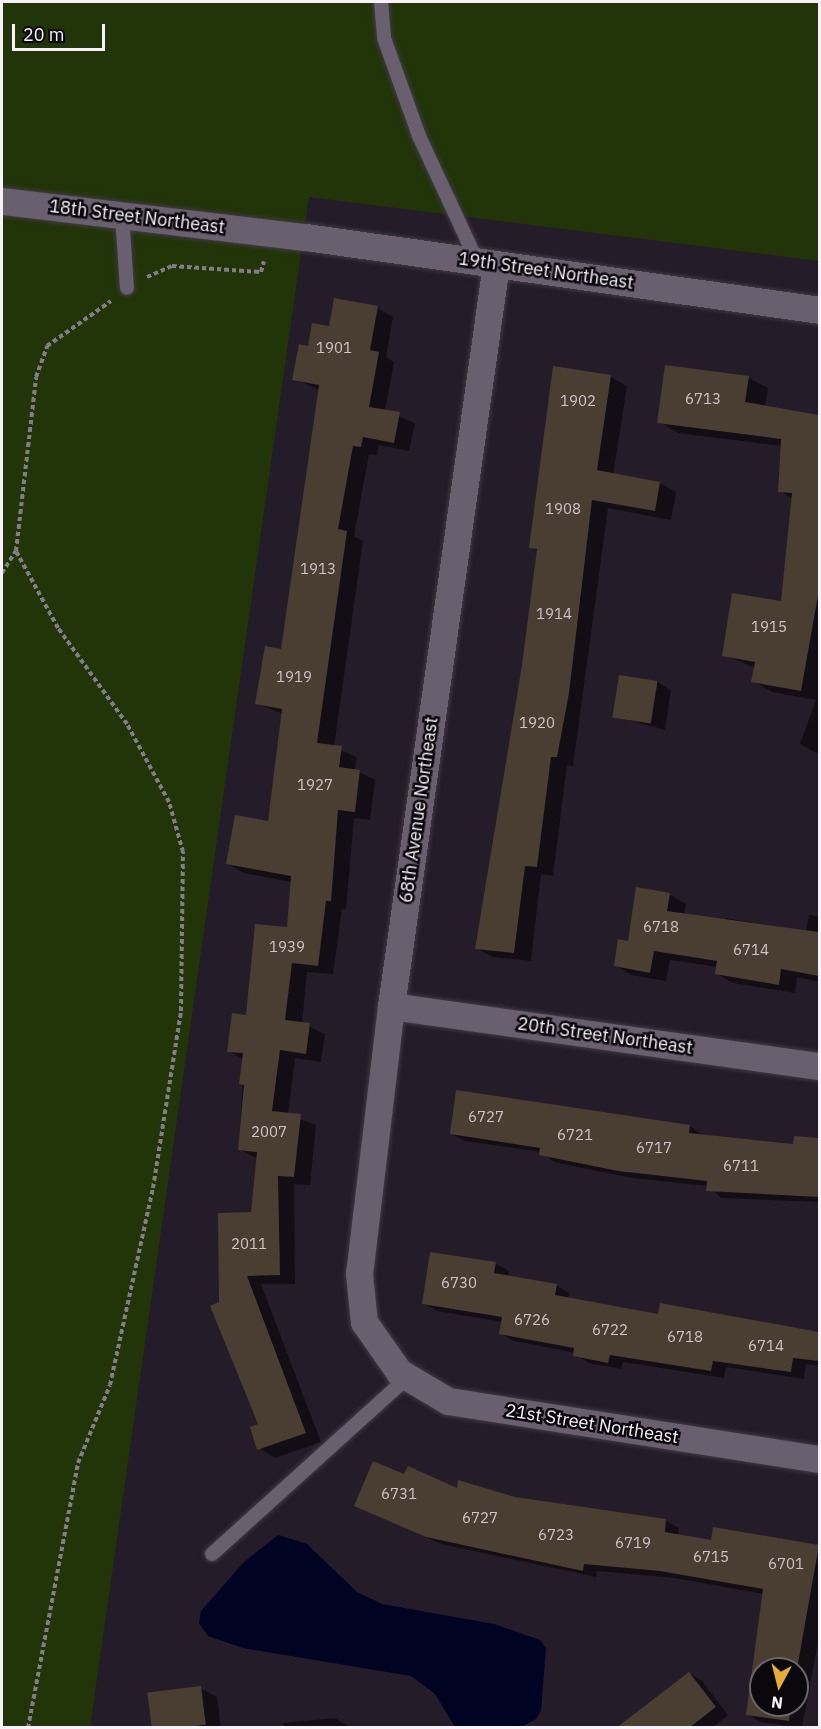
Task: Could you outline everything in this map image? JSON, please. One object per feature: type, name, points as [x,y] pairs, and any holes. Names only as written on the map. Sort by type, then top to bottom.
[{"type":"street","name":"18th Street Northeast","points":[[2,201],[272,233]]},
{"type":"street","name":"19th Street Northeast","points":[[272,233],[819,310]]},
{"type":"street","name":"68th Avenue Northeast","points":[[383,1351],[364,1322],[359,1274],[486,262]]},
{"type":"street","name":"20th Street Northeast","points":[[392,1006],[819,1066]]},
{"type":"street","name":"21st Street Northeast","points":[[383,1351],[407,1378],[448,1401],[819,1459]]},
{"type":"lane","points":[[381,2],[384,38],[419,136],[486,262]]},
{"type":"lane","points":[[122,215],[127,288]]},
{"type":"lane","points":[[212,1554],[407,1378]]},
{"type":"path","points":[[2,573],[16,551],[36,377],[47,346],[127,288],[172,266],[261,272],[272,233]]},
{"type":"path","points":[[16,551],[58,628],[141,748],[169,802],[183,852],[181,1011],[170,1100],[110,1385],[78,1463],[28,1728]]},
{"type":"green space","points":[[2,2],[819,2],[819,261],[309,197],[90,1727],[2,1728]]},
{"type":"water","points":[[278,1535],[307,1544],[357,1592],[382,1604],[494,1624],[540,1640],[546,1648],[541,1711],[536,1719],[521,1727],[455,1727],[435,1694],[411,1676],[243,1648],[208,1636],[199,1623],[201,1611],[244,1562]]},
{"type":"building","points":[[334,298],[378,306],[370,350],[379,352],[369,407],[400,412],[394,443],[363,437],[361,447],[353,446],[338,529],[347,531],[317,743],[342,746],[339,767],[360,770],[355,812],[338,810],[331,901],[326,901],[318,966],[292,963],[285,1020],[310,1023],[306,1054],[280,1050],[272,1111],[301,1114],[294,1177],[278,1176],[280,1275],[247,1276],[306,1433],[257,1450],[250,1427],[258,1424],[210,1306],[219,1302],[218,1213],[251,1212],[257,1152],[238,1150],[244,1085],[239,1084],[243,1053],[227,1052],[232,1013],[246,1015],[255,924],[287,927],[291,876],[226,864],[235,815],[268,821],[282,709],[255,704],[265,646],[281,649],[319,385],[292,380],[299,344],[308,346],[312,323],[329,326]]},
{"type":"building","points":[[665,365],[749,376],[745,402],[819,415],[819,590],[801,691],[751,682],[755,662],[722,656],[732,593],[781,601],[792,493],[778,492],[781,439],[657,423]]},
{"type":"building","points":[[553,366],[611,375],[597,470],[660,482],[655,511],[592,500],[569,693],[557,757],[551,757],[537,867],[525,866],[514,953],[475,949],[522,665],[537,549],[529,548]]},
{"type":"building","points":[[619,675],[658,681],[651,724],[612,717]]},
{"type":"building","points":[[636,887],[670,893],[667,911],[819,932],[819,976],[781,969],[779,985],[715,974],[717,961],[654,951],[650,973],[614,966],[618,939],[628,941]]},
{"type":"building","points":[[456,1090],[690,1125],[689,1133],[793,1144],[794,1136],[819,1138],[819,1197],[706,1191],[707,1181],[618,1171],[539,1155],[540,1148],[450,1134]]},
{"type":"building","points":[[430,1252],[496,1262],[494,1273],[557,1284],[555,1295],[658,1314],[660,1303],[819,1332],[819,1361],[793,1358],[791,1372],[713,1361],[711,1371],[610,1355],[608,1363],[573,1356],[574,1348],[499,1334],[502,1317],[422,1304]]},
{"type":"building","points":[[373,1461],[404,1474],[408,1466],[457,1488],[458,1480],[515,1497],[666,1519],[665,1532],[711,1540],[713,1527],[819,1545],[799,1657],[754,1657],[763,1589],[660,1571],[584,1564],[583,1571],[426,1537],[354,1506]]},
{"type":"building","points":[[689,1672],[716,1707],[689,1728],[616,1728]]},
{"type":"building","points":[[201,1686],[206,1725],[152,1728],[147,1693]]},
{"type":"building","points":[[749,1693],[749,1715],[746,1715]]},
{"type":"building","points":[[760,1717],[790,1717],[789,1721]]}]
